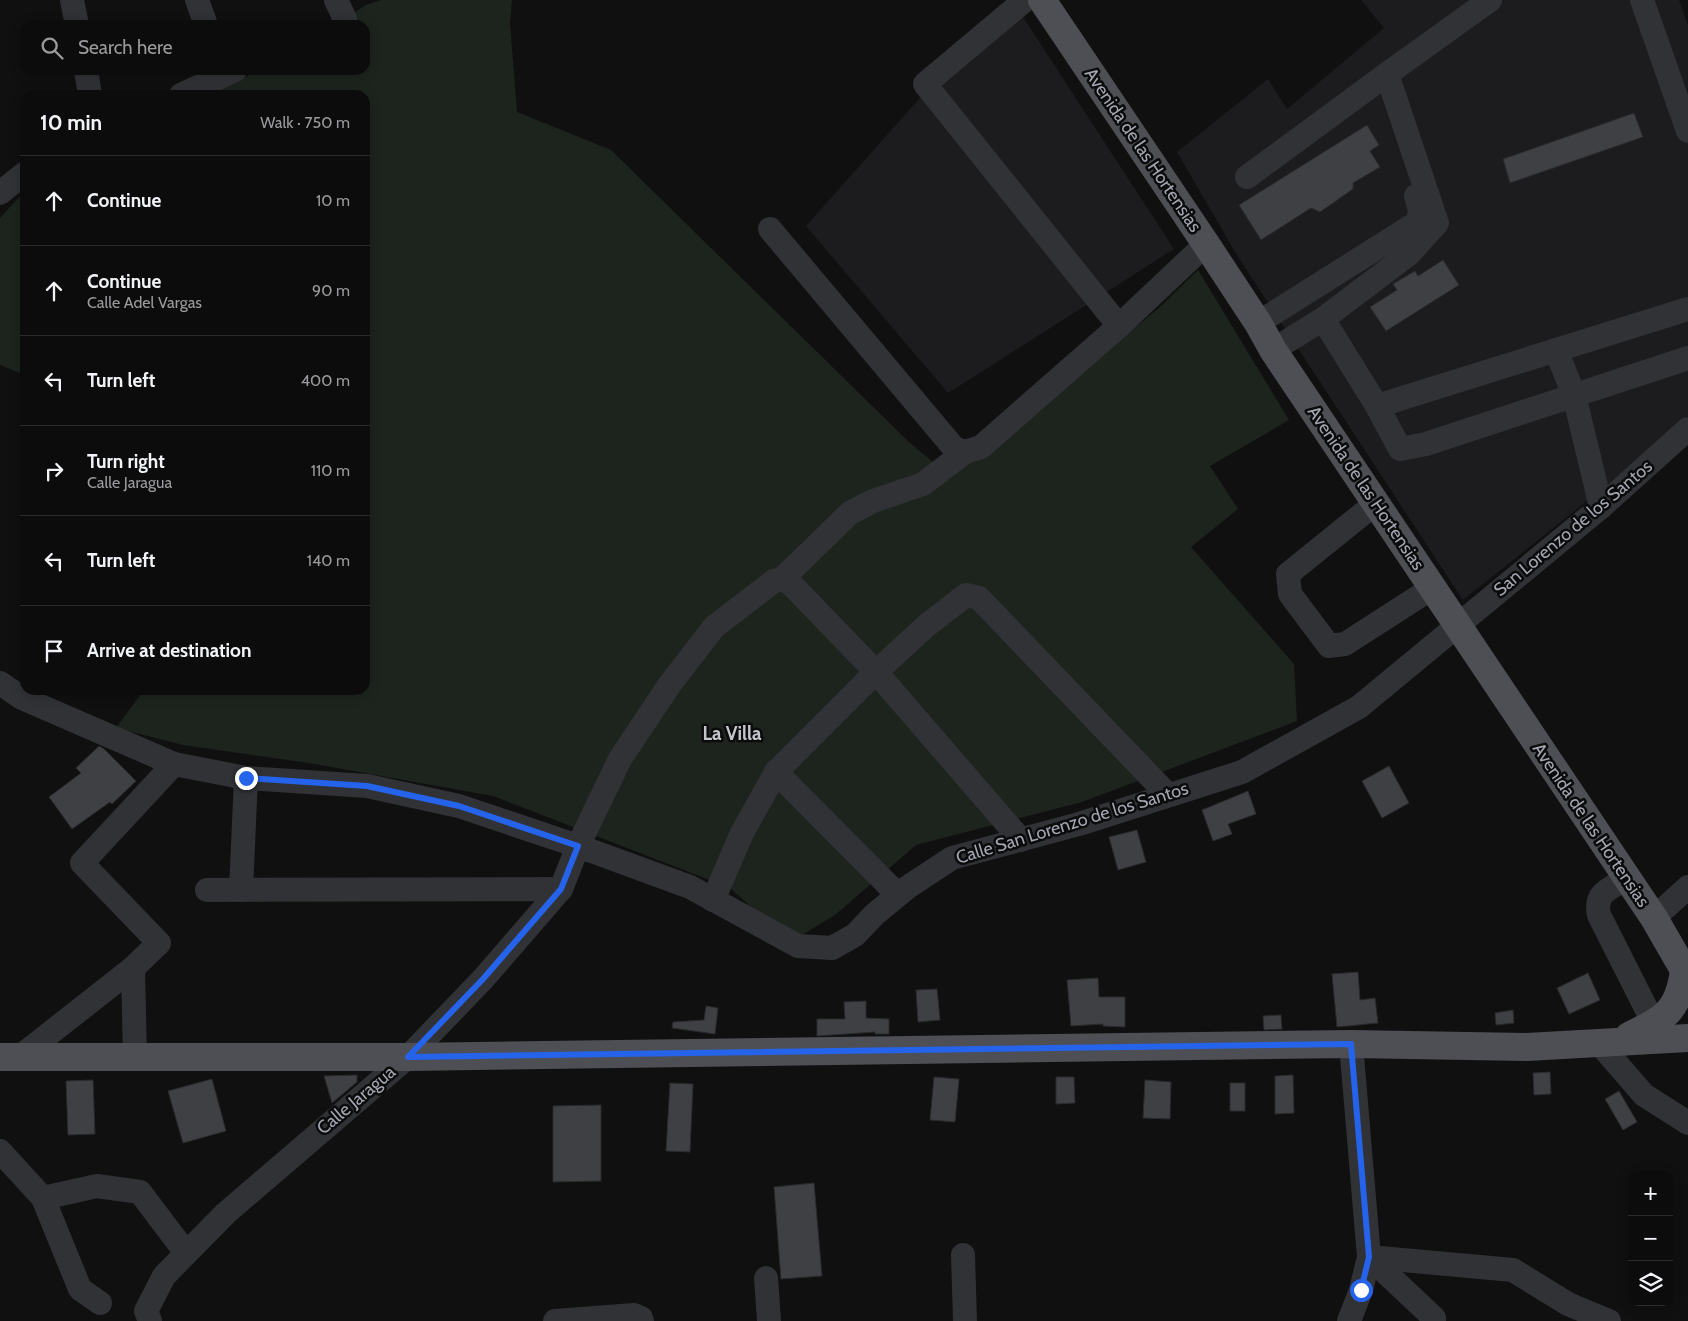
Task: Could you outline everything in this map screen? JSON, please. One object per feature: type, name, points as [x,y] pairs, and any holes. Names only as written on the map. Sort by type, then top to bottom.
[{"type":"main road","name":"Avenida de las Hortensias","points":[[1042,0],[1206,244],[1258,323],[1273,350],[1654,918],[1686,974]]},
{"type":"main road","points":[[1608,1042],[1662,1019],[1676,1003],[1686,974]]},
{"type":"main road","points":[[11,1057],[408,1057],[1351,1044],[1527,1047],[1688,1038]]},
{"type":"main road","points":[[1608,1042],[1688,1058]]},
{"type":"street","points":[[72,0],[76,20]]},
{"type":"street","points":[[197,0],[204,20]]},
{"type":"street","points":[[336,0],[345,20]]},
{"type":"street","points":[[1025,0],[925,84],[1119,326]]},
{"type":"street","points":[[1273,350],[1323,318],[1409,254],[1437,223],[1382,77],[1373,71],[1470,0]]},
{"type":"street","points":[[1247,177],[1490,0]]},
{"type":"street","points":[[1642,0],[1688,130]]},
{"type":"street","points":[[1653,0],[1688,99]]},
{"type":"street","points":[[87,75],[89,90]]},
{"type":"street","points":[[190,90],[221,75]]},
{"type":"street","points":[[1258,323],[1418,222],[1420,210],[1382,77]]},
{"type":"street","points":[[0,193],[20,176]]},
{"type":"street","points":[[770,229],[954,448],[965,452]]},
{"type":"street","name":"Calle Jaragua","points":[[150,1321],[146,1312],[164,1276],[226,1213],[408,1057],[483,979],[561,889],[578,846],[620,759],[670,684],[714,627],[774,580],[782,580],[850,513],[873,501],[923,484],[965,452],[980,447],[1119,326],[1206,244]]},
{"type":"street","points":[[1559,357],[1688,309]]},
{"type":"street","points":[[1323,318],[1380,412],[1400,449],[1426,444],[1688,358]]},
{"type":"street","points":[[1380,412],[1559,357],[1688,325]]},
{"type":"street","points":[[1559,357],[1574,395],[1601,507]]},
{"type":"street","name":"San Lorenzo de los Santos","points":[[1457,626],[1601,507],[1688,429]]},
{"type":"street","points":[[1376,503],[1288,574],[1290,594],[1329,646],[1345,644],[1432,588]]},
{"type":"street","points":[[782,580],[790,583],[876,672],[1021,840]]},
{"type":"street","points":[[713,900],[742,833],[776,772],[876,672],[960,598],[973,595],[1168,795]]},
{"type":"street","name":"Calle San Lorenzo de los Santos","points":[[0,683],[22,698],[174,764],[246,778],[367,786],[459,806],[578,846],[690,887],[798,946],[832,948],[854,935],[898,895],[952,858],[1021,840],[1242,772],[1298,743],[1359,707],[1457,626]]},
{"type":"street","points":[[11,1057],[133,968],[159,943],[82,863],[174,764]]},
{"type":"street","points":[[776,772],[898,895]]},
{"type":"street","points":[[241,890],[246,778]]},
{"type":"street","points":[[1627,878],[1600,896],[1597,904],[1599,915],[1654,1024]]},
{"type":"street","points":[[1654,918],[1688,887]]},
{"type":"street","points":[[206,890],[561,889]]},
{"type":"street","points":[[133,968],[135,1056]]},
{"type":"street","points":[[1608,1042],[1644,1095],[1688,1123]]},
{"type":"street","points":[[1349,1321],[1361,1290],[1369,1257],[1351,1044]]},
{"type":"street","points":[[0,1151],[43,1198],[80,1289],[100,1303]]},
{"type":"street","points":[[43,1198],[97,1186],[140,1192],[186,1253]]},
{"type":"street","points":[[963,1255],[965,1321]]},
{"type":"street","points":[[1369,1257],[1438,1320]]},
{"type":"street","points":[[1369,1257],[1513,1270],[1568,1304],[1609,1321]]},
{"type":"street","points":[[766,1278],[769,1321]]},
{"type":"street","points":[[555,1321],[634,1315],[641,1318],[642,1321]]},
{"type":"shaded area","points":[[381,0],[512,0],[510,23],[517,112],[611,150],[910,443],[950,476],[1159,308],[1198,270],[1289,420],[1210,466],[1238,509],[1191,547],[1294,664],[1297,721],[1082,802],[916,845],[835,915],[790,942],[730,888],[493,796],[309,763],[183,745],[116,728],[140,695],[370,695],[370,90],[215,90],[250,75],[370,75],[370,20],[343,20],[366,5]]},
{"type":"shaded area","points":[[1007,0],[1012,0],[1174,249],[948,393],[806,226]]},
{"type":"shaded area","points":[[1361,0],[1679,0],[1688,25],[1688,416],[1607,485],[1463,600],[1238,257],[1177,152],[1268,79],[1287,109],[1384,28]]},
{"type":"shaded area","points":[[20,196],[20,373],[0,365],[0,218]]},
{"type":"building","points":[[1634,113],[1643,137],[1510,183],[1503,159]]},
{"type":"building","points":[[1367,125],[1379,145],[1370,151],[1380,167],[1353,183],[1353,189],[1320,212],[1311,208],[1261,240],[1239,205]]},
{"type":"building","points":[[1443,260],[1459,285],[1386,331],[1370,307],[1397,290],[1393,284],[1415,271],[1418,276]]},
{"type":"building","points":[[99,746],[136,781],[112,804],[110,802],[72,829],[49,797],[81,773],[76,768]]},
{"type":"building","points":[[1389,766],[1409,803],[1382,818],[1362,781]]},
{"type":"building","points":[[1248,791],[1256,814],[1228,824],[1232,834],[1213,841],[1202,810]]},
{"type":"building","points":[[1137,830],[1146,862],[1118,870],[1109,837]]},
{"type":"building","points":[[1358,972],[1360,1000],[1375,998],[1378,1023],[1337,1027],[1332,974]]},
{"type":"building","points":[[1588,973],[1600,1000],[1569,1014],[1557,988]]},
{"type":"building","points":[[1098,978],[1099,997],[1125,997],[1125,1027],[1103,1026],[1103,1024],[1071,1026],[1067,980]]},
{"type":"building","points":[[937,989],[940,1020],[918,1022],[916,990]]},
{"type":"building","points":[[866,1001],[866,1018],[889,1019],[889,1034],[875,1034],[875,1032],[817,1036],[817,1019],[845,1019],[844,1002]]},
{"type":"building","points":[[706,1006],[718,1008],[715,1034],[672,1028],[673,1022],[704,1020]]},
{"type":"building","points":[[1513,1010],[1514,1023],[1496,1025],[1495,1013]]},
{"type":"building","points":[[1281,1015],[1282,1029],[1264,1030],[1263,1016]]},
{"type":"building","points":[[1550,1072],[1551,1094],[1534,1095],[1533,1073]]},
{"type":"building","points":[[357,1075],[357,1082],[332,1103],[324,1076]]},
{"type":"building","points":[[1293,1075],[1294,1113],[1275,1114],[1275,1076]]},
{"type":"building","points":[[934,1077],[959,1079],[955,1122],[930,1120]]},
{"type":"building","points":[[1056,1077],[1074,1077],[1075,1103],[1056,1104]]},
{"type":"building","points":[[212,1079],[226,1131],[183,1143],[168,1091]]},
{"type":"building","points":[[93,1080],[95,1134],[68,1135],[66,1081]]},
{"type":"building","points":[[1145,1080],[1171,1082],[1170,1119],[1143,1118]]},
{"type":"building","points":[[670,1083],[693,1084],[690,1152],[666,1151]]},
{"type":"building","points":[[1230,1083],[1245,1083],[1245,1111],[1230,1111]]},
{"type":"building","points":[[1619,1091],[1637,1122],[1623,1130],[1605,1099]]},
{"type":"building","points":[[601,1105],[601,1181],[553,1182],[553,1106]]},
{"type":"building","points":[[814,1183],[822,1276],[781,1279],[774,1187]]},
{"type":"district","name":"La Villa","points":[[732,733]]},
{"type":"route","points":[[246,778],[367,786],[459,806],[578,846],[561,889],[483,979],[408,1057],[1351,1044],[1369,1257],[1361,1290]]}]
